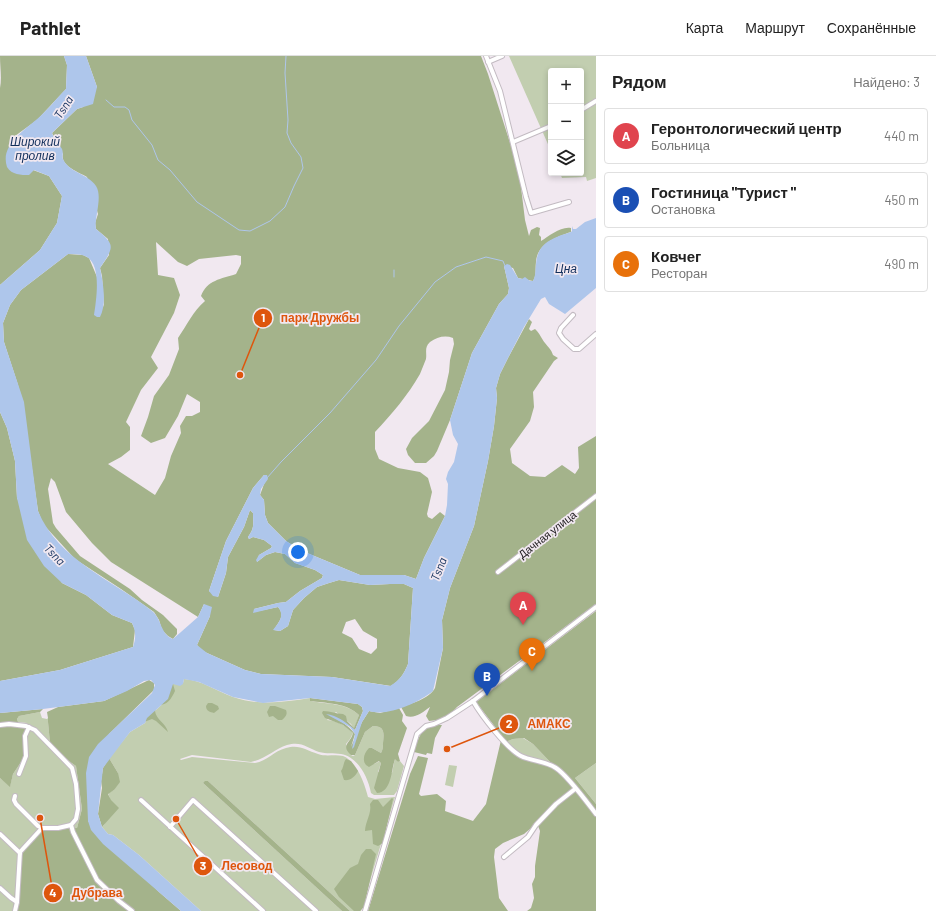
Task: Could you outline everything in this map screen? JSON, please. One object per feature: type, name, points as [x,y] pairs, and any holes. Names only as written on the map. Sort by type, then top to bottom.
[{"type":"street","points":[[486,56],[500,92],[531,213],[569,202]]},
{"type":"street","points":[[488,62],[502,56]]},
{"type":"street","points":[[584,108],[596,101]]},
{"type":"street","points":[[513,142],[548,127]]},
{"type":"street","points":[[573,315],[561,328],[559,333],[569,346],[574,349],[579,348],[596,334]]},
{"type":"street","name":"Дачная улица","points":[[498,572],[596,496]]},
{"type":"street","points":[[365,911],[417,734],[426,726],[447,718],[473,701],[596,607]]},
{"type":"street","points":[[473,701],[487,721],[516,753],[530,760],[555,767],[562,773],[596,814]]},
{"type":"street","points":[[0,725],[9,724],[29,727],[35,730],[74,772],[78,809],[76,819],[71,825],[58,828],[42,828],[38,826],[16,804],[14,800],[15,796]]},
{"type":"street","points":[[19,774],[26,756],[25,736],[29,727]]},
{"type":"street","points":[[504,857],[526,839],[536,825],[556,804],[575,789]]},
{"type":"street","points":[[141,800],[263,911]]},
{"type":"street","points":[[170,827],[192,800],[316,911]]},
{"type":"street","points":[[71,825],[97,880],[119,902],[132,911]]},
{"type":"street","points":[[15,911],[17,902],[20,853],[42,828]]},
{"type":"street","points":[[0,834],[20,853]]},
{"type":"street","points":[[0,888],[17,902]]},
{"type":"green space","points":[[0,56],[64,56],[67,65],[66,89],[37,120],[15,136],[33,170],[49,176],[62,196],[57,223],[40,250],[0,285],[1,76]]},
{"type":"green space","points":[[86,56],[481,56],[519,171],[525,220],[529,236],[531,230],[537,227],[540,228],[539,235],[541,237],[541,241],[563,228],[571,228],[571,232],[548,242],[540,250],[537,256],[533,281],[518,278],[513,268],[504,266],[509,288],[508,294],[499,304],[472,353],[450,420],[434,456],[426,463],[415,463],[408,455],[406,449],[412,438],[429,421],[445,390],[454,344],[453,338],[441,337],[428,344],[426,348],[426,359],[420,374],[399,404],[375,432],[375,449],[379,459],[398,468],[420,472],[428,478],[432,492],[427,514],[428,517],[432,519],[440,512],[445,516],[424,558],[416,579],[404,575],[360,575],[300,550],[286,541],[268,523],[265,515],[264,500],[260,495],[267,476],[264,475],[253,488],[226,541],[209,591],[218,597],[226,573],[228,557],[244,527],[250,510],[253,513],[253,528],[248,537],[249,539],[253,537],[264,540],[272,546],[259,555],[257,562],[266,555],[275,552],[285,554],[295,563],[315,570],[323,575],[322,578],[300,591],[286,602],[254,609],[254,612],[278,607],[281,616],[274,630],[280,631],[288,626],[293,610],[304,598],[317,587],[329,583],[339,580],[370,585],[404,584],[413,588],[408,664],[405,671],[391,686],[332,677],[261,674],[245,670],[201,650],[197,645],[210,616],[204,604],[198,617],[111,562],[92,543],[66,512],[55,482],[51,478],[48,489],[53,523],[56,528],[80,556],[130,589],[142,600],[163,615],[177,629],[177,634],[173,639],[162,630],[159,620],[154,612],[75,559],[43,524],[38,511],[18,385],[4,342],[3,323],[10,305],[21,290],[68,254],[83,255],[89,258],[97,277],[97,291],[104,307],[100,268],[109,255],[108,239],[96,229],[95,223],[98,214],[87,177],[70,168],[64,162],[63,154],[52,133],[77,109],[83,107],[97,87]],"holes":[[[156,242],[178,262],[187,266],[199,259],[236,255],[241,256],[241,264],[236,274],[211,283],[204,291],[201,296],[205,301],[194,314],[178,338],[179,349],[169,375],[154,396],[141,436],[151,443],[165,438],[178,416],[187,394],[200,402],[200,412],[192,416],[186,416],[180,426],[181,433],[171,456],[165,478],[155,495],[108,464],[130,450],[130,427],[126,422],[141,390],[158,368],[151,357],[174,313],[180,295],[174,278],[158,275]],[[355,619],[363,631],[377,639],[377,648],[371,654],[359,649],[352,638],[342,633],[346,622]]]},
{"type":"green space","points":[[509,56],[596,56],[596,178],[587,181],[586,177],[562,178],[561,176],[584,176],[584,68],[548,68],[548,144]]},
{"type":"green space","points":[[529,319],[532,322],[529,329],[531,331],[535,329],[539,333],[553,355],[558,358],[554,361],[533,392],[534,407],[530,421],[510,449],[512,463],[530,476],[545,477],[562,465],[575,474],[579,468],[578,447],[596,436],[596,604],[457,707],[446,719],[429,721],[426,716],[430,707],[416,716],[409,717],[406,716],[401,707],[425,698],[435,688],[443,648],[442,620],[450,588],[474,526],[488,461],[494,426],[497,398],[496,388],[500,374]]},
{"type":"green space","points":[[0,412],[7,428],[15,461],[17,498],[62,583],[86,595],[112,615],[132,623],[135,630],[133,647],[60,670],[0,681]]},
{"type":"green space","points":[[596,611],[596,763],[575,778],[596,804],[596,911],[527,911],[531,908],[534,898],[532,884],[535,877],[540,831],[537,823],[524,834],[503,843],[495,849],[494,857],[499,898],[508,911],[368,911],[410,774],[418,756],[428,758],[419,794],[421,796],[437,794],[446,801],[445,811],[473,821],[486,804],[502,736],[476,702]],"holes":[[[524,738],[533,744],[554,766],[516,753],[505,742],[513,739]]]},
{"type":"green space","points":[[184,679],[197,681],[227,695],[252,702],[281,702],[310,698],[311,701],[349,708],[359,715],[354,729],[351,724],[336,712],[327,720],[342,724],[353,733],[346,744],[351,755],[353,756],[355,755],[365,732],[373,726],[380,727],[382,729],[384,736],[381,753],[372,748],[374,764],[380,761],[381,763],[378,772],[392,773],[395,758],[404,766],[397,791],[394,795],[374,795],[371,793],[365,774],[357,763],[347,756],[319,752],[301,744],[287,745],[261,759],[251,762],[192,755],[180,759],[192,757],[255,763],[282,749],[299,747],[321,755],[337,755],[348,759],[360,774],[368,797],[375,799],[395,797],[361,911],[350,911],[208,781],[203,783],[342,911],[201,911],[139,855],[113,835],[108,834],[102,827],[109,816],[110,811],[110,797],[108,793],[114,790],[118,773],[109,758],[130,732],[145,723],[147,718],[168,699],[172,683],[183,683]]},
{"type":"green space","points":[[149,680],[154,683],[154,690],[109,734],[88,821],[159,892],[181,911],[13,911],[19,851],[37,830],[77,828],[82,809],[76,766],[59,754],[50,743],[47,712],[58,707],[104,701]]},
{"type":"green space","points":[[173,684],[175,691],[170,699],[167,703],[158,705],[155,711],[157,717],[168,732],[152,719],[144,722],[146,713]]},
{"type":"green space","points":[[310,698],[358,704],[362,707],[363,711],[355,730],[341,720],[329,716],[343,723],[355,734],[351,747],[362,722],[369,711],[380,713],[399,708],[403,715],[402,721],[407,728],[398,754],[400,761],[398,762],[395,759],[390,780],[386,789],[377,793],[374,788],[381,763],[379,761],[369,767],[366,765],[364,759],[369,748],[381,753],[384,736],[382,729],[377,726],[373,726],[365,732],[355,755],[351,755],[346,749],[346,746],[353,733],[343,725],[325,718],[322,713],[323,711],[326,711],[343,714],[354,728],[359,715],[349,708],[329,703],[310,701]]},
{"type":"green space","points":[[208,703],[218,706],[219,709],[214,713],[210,712],[206,708]]},
{"type":"green space","points":[[270,706],[275,706],[286,710],[286,716],[282,720],[278,720],[273,716],[269,717],[267,712]]},
{"type":"green space","points":[[43,709],[40,712],[19,716],[17,719],[18,722],[0,722],[0,713]]},
{"type":"green space","points":[[40,712],[42,718],[48,718],[50,743],[59,754],[76,766],[82,809],[77,828],[37,830],[13,911],[0,911],[0,778],[10,786],[13,774],[25,756],[25,727],[27,723],[18,722],[17,719],[19,716]]},
{"type":"green space","points":[[436,725],[442,725],[435,738],[432,754],[427,753],[426,755],[414,752],[423,731]]},
{"type":"green space","points":[[0,726],[25,727],[25,756],[13,774],[10,787],[0,778]]},
{"type":"green space","points":[[523,738],[533,744],[555,767],[520,756],[505,742]]},
{"type":"green space","points":[[109,758],[118,773],[120,782],[114,790],[108,794],[111,800],[119,808],[102,827],[98,814],[102,788],[101,781],[103,768]]},
{"type":"green space","points":[[346,759],[351,761],[358,771],[352,778],[344,780],[341,771]]},
{"type":"green space","points":[[596,763],[596,804],[575,778]]},
{"type":"green space","points":[[449,765],[457,766],[453,787],[445,785]]},
{"type":"green space","points":[[208,781],[350,911],[342,911],[203,783]]},
{"type":"green space","points":[[392,798],[383,843],[378,846],[373,844],[372,830],[365,831],[370,811],[370,804],[373,800],[378,800],[383,807]]},
{"type":"green space","points":[[366,849],[371,849],[376,854],[364,907],[360,911],[354,911],[339,897],[334,889],[350,868],[358,864],[361,855]]},
{"type":"water","name":"Цна","points":[[64,56],[86,56],[97,87],[93,104],[77,109],[52,133],[62,149],[63,160],[67,165],[89,179],[96,186],[99,202],[96,229],[107,239],[111,247],[100,268],[104,299],[100,317],[94,315],[97,284],[95,268],[92,262],[83,255],[68,254],[21,290],[10,305],[3,323],[4,342],[24,402],[38,511],[47,528],[59,543],[88,568],[152,611],[169,637],[173,639],[198,617],[204,604],[212,607],[210,616],[197,645],[207,653],[245,670],[261,674],[332,677],[390,686],[405,671],[408,664],[413,588],[404,584],[370,585],[339,580],[329,583],[317,587],[304,598],[293,610],[288,626],[280,631],[273,630],[279,622],[281,616],[278,607],[253,613],[254,609],[286,602],[300,591],[322,578],[323,575],[315,570],[295,563],[285,554],[275,552],[266,555],[257,562],[256,560],[259,555],[272,546],[264,540],[253,537],[249,539],[248,537],[253,528],[253,513],[250,510],[244,527],[228,557],[226,573],[218,597],[213,596],[209,591],[226,541],[253,488],[264,475],[267,475],[268,479],[261,489],[260,495],[264,500],[265,515],[268,523],[286,541],[300,550],[360,575],[404,575],[416,579],[424,558],[445,516],[448,484],[446,479],[454,462],[458,444],[453,435],[450,420],[472,353],[499,304],[508,294],[509,288],[504,266],[507,264],[510,265],[518,278],[522,279],[525,277],[530,281],[533,281],[539,251],[547,242],[571,232],[572,226],[573,229],[576,229],[585,222],[596,218],[596,288],[565,314],[549,304],[545,297],[541,299],[524,327],[500,374],[496,388],[497,398],[494,426],[488,461],[474,526],[450,588],[442,620],[443,648],[433,691],[427,696],[402,708],[384,712],[369,711],[362,722],[352,749],[355,734],[350,727],[326,714],[338,718],[355,730],[363,711],[362,707],[358,704],[310,698],[263,703],[233,697],[199,682],[184,679],[183,684],[180,686],[173,684],[168,699],[147,718],[145,723],[130,732],[103,768],[98,814],[102,827],[108,834],[113,835],[139,855],[201,911],[181,911],[103,844],[91,830],[88,821],[86,773],[89,757],[98,744],[152,693],[155,685],[151,680],[144,681],[127,691],[104,701],[0,713],[0,681],[60,670],[133,647],[135,638],[132,623],[112,615],[86,595],[62,583],[44,566],[27,540],[17,498],[15,461],[7,428],[0,412],[0,285],[40,250],[57,223],[62,196],[49,176],[34,170],[29,175],[20,175],[11,172],[7,167],[7,152],[19,134],[44,113],[66,89],[67,65]]},
{"type":"waterway","points":[[106,100],[114,107],[125,107],[129,110],[132,120],[152,145],[158,160],[170,170],[197,202],[239,230],[250,231],[270,221],[285,207],[303,168],[301,157],[291,143],[287,133],[288,120],[285,73],[286,56]]},
{"type":"waterway","points":[[267,478],[330,413],[376,360],[399,326],[435,282],[456,267],[486,257],[503,261],[505,266]]},
{"type":"waterway","points":[[394,270],[394,277]]},
{"type":"place","name":"парк Дружбы","points":[[240,375]]},
{"type":"place","name":"Геронтологический центр","points":[[523,625]]},
{"type":"place","name":"Ковчег","points":[[532,671]]},
{"type":"place","name":"Гостиница \"Турист \"","points":[[487,696]]},
{"type":"place","name":"АМАКС","points":[[447,749]]},
{"type":"place","name":"Дубрава","points":[[40,818]]},
{"type":"place","name":"Лесовод","points":[[176,819]]},
{"type":"water label","name":"Tsna","points":[[63,107]]},
{"type":"water label","name":"Широкий пролив","points":[[35,148]]},
{"type":"water label","name":"Tsna","points":[[55,554]]},
{"type":"water label","name":"Tsna","points":[[438,569]]}]
